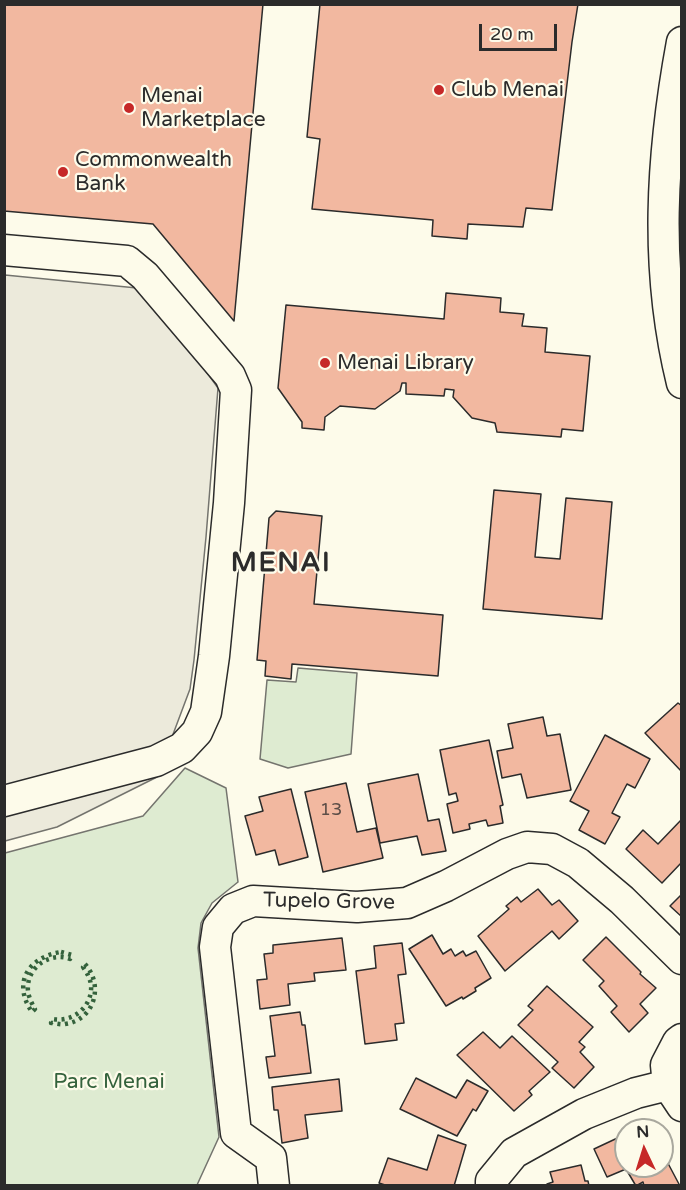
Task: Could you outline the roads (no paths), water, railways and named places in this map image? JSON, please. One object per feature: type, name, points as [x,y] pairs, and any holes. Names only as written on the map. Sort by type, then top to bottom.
[{"type":"street","points":[[681,42],[665,164],[662,232],[669,318],[681,382]]},
{"type":"street","points":[[4,250],[127,261],[145,276],[230,376],[236,390],[229,502],[214,656],[206,712],[197,732],[182,748],[156,761],[4,801]]},
{"type":"street","name":"Tupelo Grove","points":[[273,1172],[236,1133],[215,947],[218,927],[233,909],[253,901],[357,907],[407,903],[446,886],[507,854],[527,847],[552,849],[578,863],[622,900],[681,959]]},
{"type":"street","points":[[491,1185],[491,1181],[514,1153],[584,1114],[636,1093],[675,1095],[666,1065],[681,1039]]},
{"type":"place","name":"Club Menai","points":[[439,90]]},
{"type":"place","name":"Menai Marketplace","points":[[129,108]]},
{"type":"place","name":"Commonwealth Bank","points":[[63,172]]},
{"type":"place","name":"Menai Library","points":[[325,363]]},
{"type":"district","name":"MENAI","points":[[281,564]]},
{"type":"park label","name":"Parc Menai","points":[[109,1082]]}]
